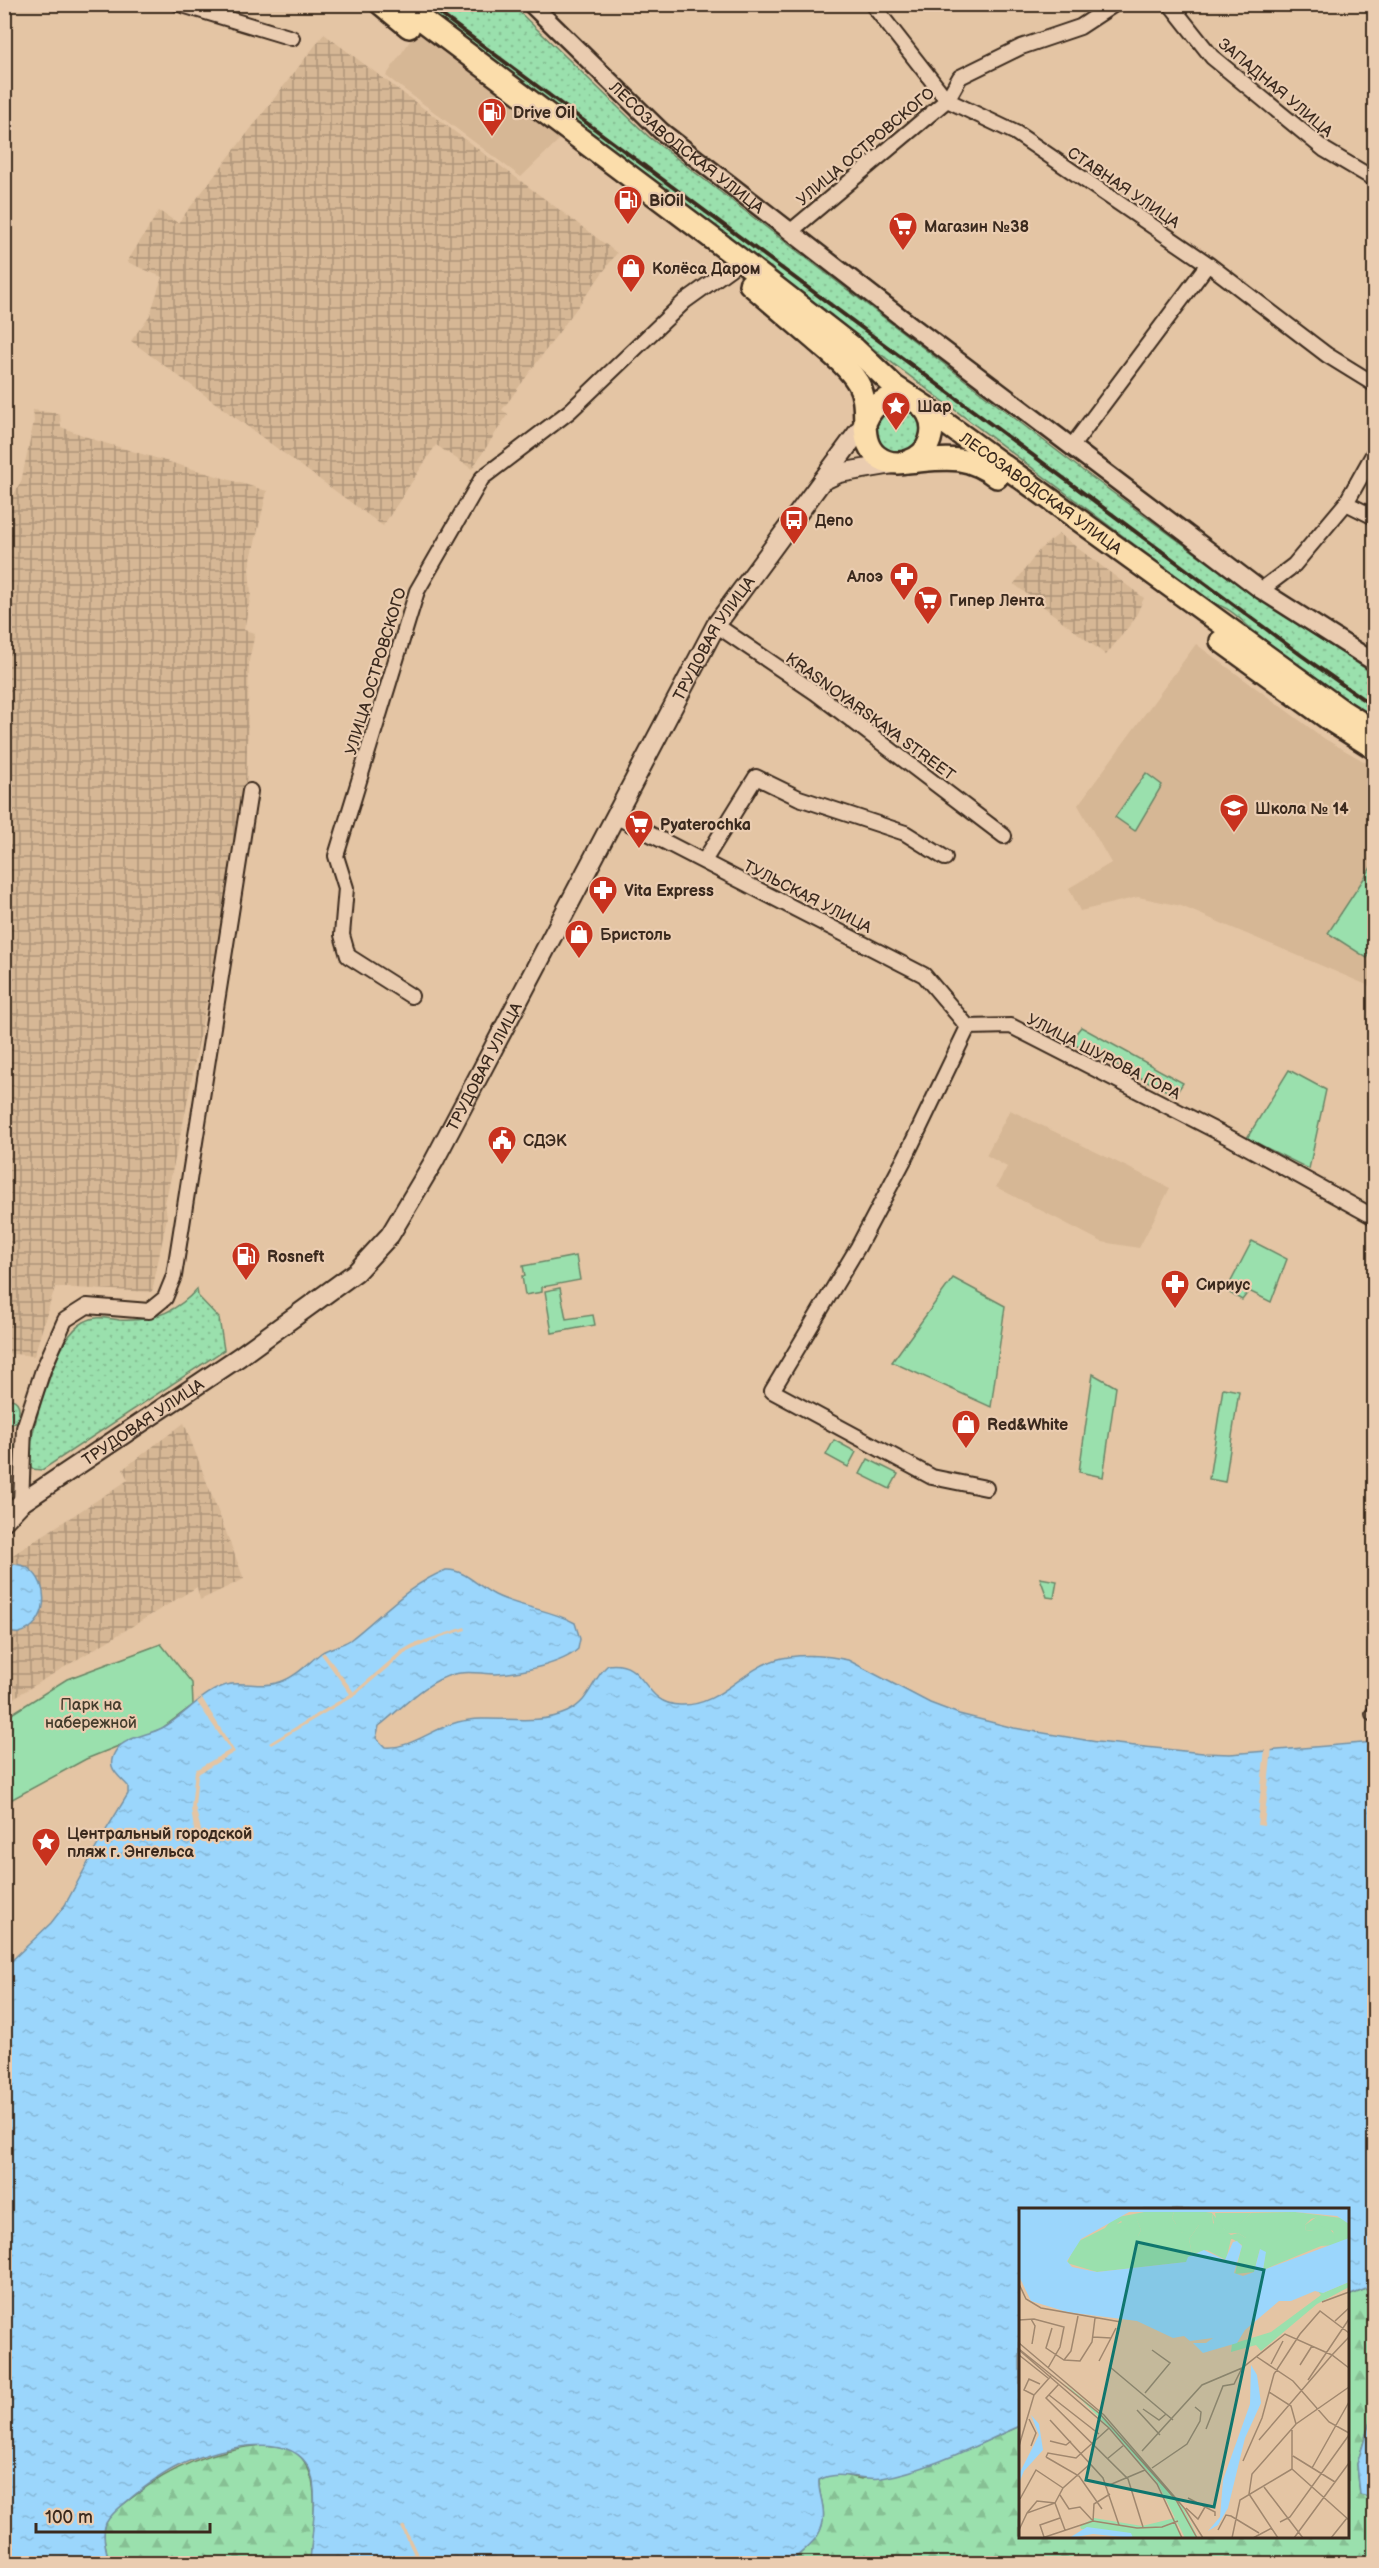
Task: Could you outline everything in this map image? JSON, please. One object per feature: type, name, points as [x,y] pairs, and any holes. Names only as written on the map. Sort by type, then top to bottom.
[{"type":"main road","points":[[381,4],[731,268],[852,374],[863,393],[867,441],[873,452],[890,462],[904,462]]},
{"type":"main road","name":"ЛЕСОЗАВОДСКАЯ УЛИЦА","points":[[401,4],[855,349],[894,386],[1341,710],[1374,731]]},
{"type":"main road","points":[[820,482],[839,473],[904,462],[922,453],[930,440],[930,419],[917,402],[902,397],[887,398],[874,407],[866,421]]},
{"type":"main road","name":"ТРУДОВАЯ УЛИЦА","points":[[4,1521],[21,1503],[298,1316],[356,1272],[390,1235],[434,1161],[716,625],[866,421]]},
{"type":"main road","name":"ЛЕСОЗАВОДСКАЯ УЛИЦА","points":[[904,462],[954,458],[981,465],[1332,722],[1374,748]]},
{"type":"street","points":[[179,4],[292,38]]},
{"type":"street","name":"ЛЕСОЗАВОДСКАЯ УЛИЦА","points":[[531,4],[641,115],[907,322],[1261,590],[1374,662]]},
{"type":"street","name":"СТАВНАЯ УЛИЦА","points":[[872,4],[947,100],[1016,133],[1208,264],[1327,355],[1374,384]]},
{"type":"street","name":"УЛИЦА ОСТРОВСКОГО","points":[[791,231],[947,100],[960,77],[1021,47],[1080,27],[1115,4]]},
{"type":"street","name":"ЗАПАДНАЯ УЛИЦА","points":[[1170,4],[1212,57],[1325,150],[1374,177]]},
{"type":"street","points":[[1072,446],[1208,264]]},
{"type":"street","name":"УЛИЦА ОСТРОВСКОГО","points":[[411,996],[348,956],[342,935],[346,888],[336,855],[417,591],[482,478],[570,411],[685,301],[731,268]]},
{"type":"street","points":[[1261,590],[1294,565],[1346,503],[1374,453]]},
{"type":"street","points":[[1346,503],[1374,516]]},
{"type":"street","name":"KRASNOYARSKAYA STREET","points":[[716,625],[816,693],[1004,836]]},
{"type":"street","points":[[704,861],[756,777],[799,798],[905,833],[945,858]]},
{"type":"street","points":[[21,1503],[24,1428],[43,1370],[65,1320],[87,1306],[149,1311],[165,1298],[174,1276],[250,791]]},
{"type":"street","name":"ТУЛЬСКАЯ УЛИЦА","points":[[615,816],[924,975],[968,1027]]},
{"type":"street","name":"УЛИЦА ШУРОВА ГОРА","points":[[968,1027],[1011,1026],[1234,1140],[1374,1217]]},
{"type":"street","points":[[968,1027],[905,1158],[858,1247],[772,1391],[933,1477],[986,1488]]},
{"type":"shaded area","points":[[416,32],[560,139],[521,177],[386,76]]},
{"type":"shaded area","points":[[324,34],[617,253],[502,410],[508,414],[472,469],[436,445],[383,526],[131,341],[150,315],[162,277],[127,262],[159,211],[178,223]]},
{"type":"shaded area","points":[[33,410],[60,414],[61,427],[98,441],[267,491],[249,568],[251,594],[244,630],[255,633],[249,661],[246,795],[184,1119],[165,1203],[167,1217],[152,1292],[55,1287],[34,1356],[5,1353],[4,512],[21,482],[34,421]]},
{"type":"shaded area","points":[[1059,534],[1144,598],[1134,620],[1106,655],[1014,584],[1040,549]]},
{"type":"shaded area","name":"Школа № 14","points":[[1196,644],[1325,739],[1374,767],[1374,988],[1181,906],[1138,897],[1080,911],[1069,888],[1111,863],[1078,805]]},
{"type":"shaded area","points":[[1010,1110],[1170,1188],[1139,1248],[1102,1242],[996,1187],[1007,1167],[986,1155]]},
{"type":"shaded area","points":[[184,1423],[244,1579],[200,1600],[197,1587],[5,1703],[5,1560],[128,1480],[123,1469]]},
{"type":"green space","points":[[415,5],[512,5],[649,137],[1082,470],[1251,594],[1374,674],[1374,720],[1330,691],[1232,612],[1211,602]]},
{"type":"green space","points":[[907,407],[921,426],[916,450],[883,456],[870,424],[881,409]]},
{"type":"green space","points":[[1146,773],[1162,785],[1135,831],[1115,817]]},
{"type":"green space","points":[[1374,863],[1374,948],[1367,958],[1328,933]]},
{"type":"green space","points":[[1081,1027],[1183,1083],[1175,1095],[1069,1042]]},
{"type":"green space","points":[[1289,1070],[1326,1090],[1309,1169],[1247,1138]]},
{"type":"green space","points":[[1252,1241],[1287,1259],[1271,1302],[1249,1291],[1242,1300],[1226,1291]]},
{"type":"green space","points":[[576,1256],[580,1280],[542,1287],[542,1292],[525,1295],[523,1266]]},
{"type":"green space","points":[[953,1278],[1005,1306],[991,1407],[892,1362]]},
{"type":"green space","points":[[560,1288],[566,1319],[593,1315],[595,1325],[552,1333],[545,1291]]},
{"type":"green space","points":[[197,1289],[198,1296],[219,1318],[224,1350],[42,1470],[32,1469],[31,1444],[40,1406],[60,1352],[73,1331],[93,1318],[130,1320],[162,1314],[181,1304]]},
{"type":"green space","points":[[1093,1374],[1116,1387],[1103,1477],[1079,1472]]},
{"type":"green space","points":[[1223,1388],[1239,1391],[1225,1482],[1209,1479]]},
{"type":"green space","points":[[5,1399],[14,1400],[19,1412],[17,1421],[5,1428]]},
{"type":"green space","points":[[5,1439],[14,1445],[5,1496]]},
{"type":"green space","points":[[834,1440],[856,1452],[848,1467],[826,1455]]},
{"type":"green space","points":[[868,1459],[898,1474],[890,1489],[860,1474]]},
{"type":"green space","points":[[1040,1578],[1057,1581],[1054,1598],[1047,1597]]},
{"type":"green space","name":"Парк на набережной","points":[[161,1644],[192,1683],[193,1705],[161,1729],[86,1759],[5,1803],[5,1718],[67,1679]]},
{"type":"green space","points":[[1374,2286],[1374,2409],[1357,2464],[1360,2495],[1374,2498],[1374,2563],[789,2564],[814,2540],[822,2526],[823,2509],[819,2480],[828,2475],[839,2474],[861,2479],[970,2448],[1019,2426],[1019,2538],[1349,2538],[1349,2296]]},
{"type":"green space","points":[[264,2445],[287,2448],[300,2456],[308,2467],[314,2499],[310,2563],[109,2563],[104,2538],[106,2523],[122,2505],[163,2476],[194,2461],[228,2450]]},
{"type":"water","points":[[4,1563],[28,1568],[41,1584],[43,1604],[41,1614],[29,1629],[19,1633],[5,1632]]},
{"type":"water","points":[[446,1570],[453,1570],[505,1599],[575,1623],[580,1639],[578,1649],[562,1659],[528,1670],[496,1674],[459,1673],[434,1683],[379,1726],[376,1738],[385,1747],[413,1742],[458,1722],[554,1717],[567,1712],[581,1702],[608,1665],[621,1665],[631,1669],[658,1698],[667,1703],[680,1705],[694,1704],[718,1695],[762,1665],[793,1656],[848,1660],[930,1703],[959,1714],[1014,1728],[1097,1742],[1230,1754],[1374,1742],[1374,2286],[1349,2296],[1349,2208],[1019,2208],[1019,2426],[952,2456],[900,2474],[882,2478],[835,2475],[819,2480],[823,2508],[822,2526],[815,2540],[789,2563],[310,2563],[314,2489],[309,2468],[299,2456],[284,2448],[267,2445],[227,2449],[191,2460],[166,2473],[143,2489],[118,2509],[106,2523],[104,2538],[109,2563],[31,2564],[11,2560],[5,2562],[4,1968],[51,1923],[65,1905],[128,1794],[128,1786],[116,1774],[112,1765],[113,1755],[121,1745],[162,1728],[203,1697],[221,1687],[231,1684],[274,1684],[286,1680],[321,1653],[350,1640],[395,1602],[432,1576]]},
{"type":"water","points":[[1374,2409],[1374,2498],[1360,2495],[1357,2464]]},
{"type":"pier","points":[[465,1627],[466,1630],[441,1637],[405,1653],[357,1694],[271,1745],[269,1743],[350,1694],[321,1654],[324,1652],[354,1692],[401,1651],[413,1644]]},
{"type":"pier","points":[[202,1698],[235,1752],[198,1774],[195,1806],[202,1834],[253,1835],[250,1842],[214,1837],[198,1840],[194,1830],[191,1808],[195,1770],[230,1750],[197,1702]]},
{"type":"pier","points":[[1272,1747],[1264,1826],[1257,1825],[1265,1748]]},
{"type":"pier","points":[[404,2525],[421,2563],[418,2563],[401,2527]]},
{"type":"railway","points":[[427,4],[1374,707]]},
{"type":"place","name":"Drive Oil","points":[[492,138]]},
{"type":"place","name":"BiOil","points":[[628,226]]},
{"type":"place","name":"Магазин №38","points":[[903,252]]},
{"type":"place","name":"Колёса Даром","points":[[631,294]]},
{"type":"place","name":"Шар","points":[[896,432]]},
{"type":"place","name":"Депо","points":[[794,546]]},
{"type":"place","name":"Алоэ","points":[[904,602]]},
{"type":"place","name":"Гипер Лента","points":[[928,626]]},
{"type":"place","name":"Школа № 14","points":[[1234,834]]},
{"type":"place","name":"Pyaterochka","points":[[639,850]]},
{"type":"place","name":"Vita Express","points":[[603,916]]},
{"type":"place","name":"Бристоль","points":[[579,960]]},
{"type":"place","name":"СДЭК","points":[[502,1166]]},
{"type":"place","name":"Rosneft","points":[[246,1282]]},
{"type":"place","name":"Сириус","points":[[1175,1310]]},
{"type":"place","name":"Red&White","points":[[966,1450]]},
{"type":"place","name":"Центральный городской пляж г. Энгельса","points":[[46,1868]]}]
